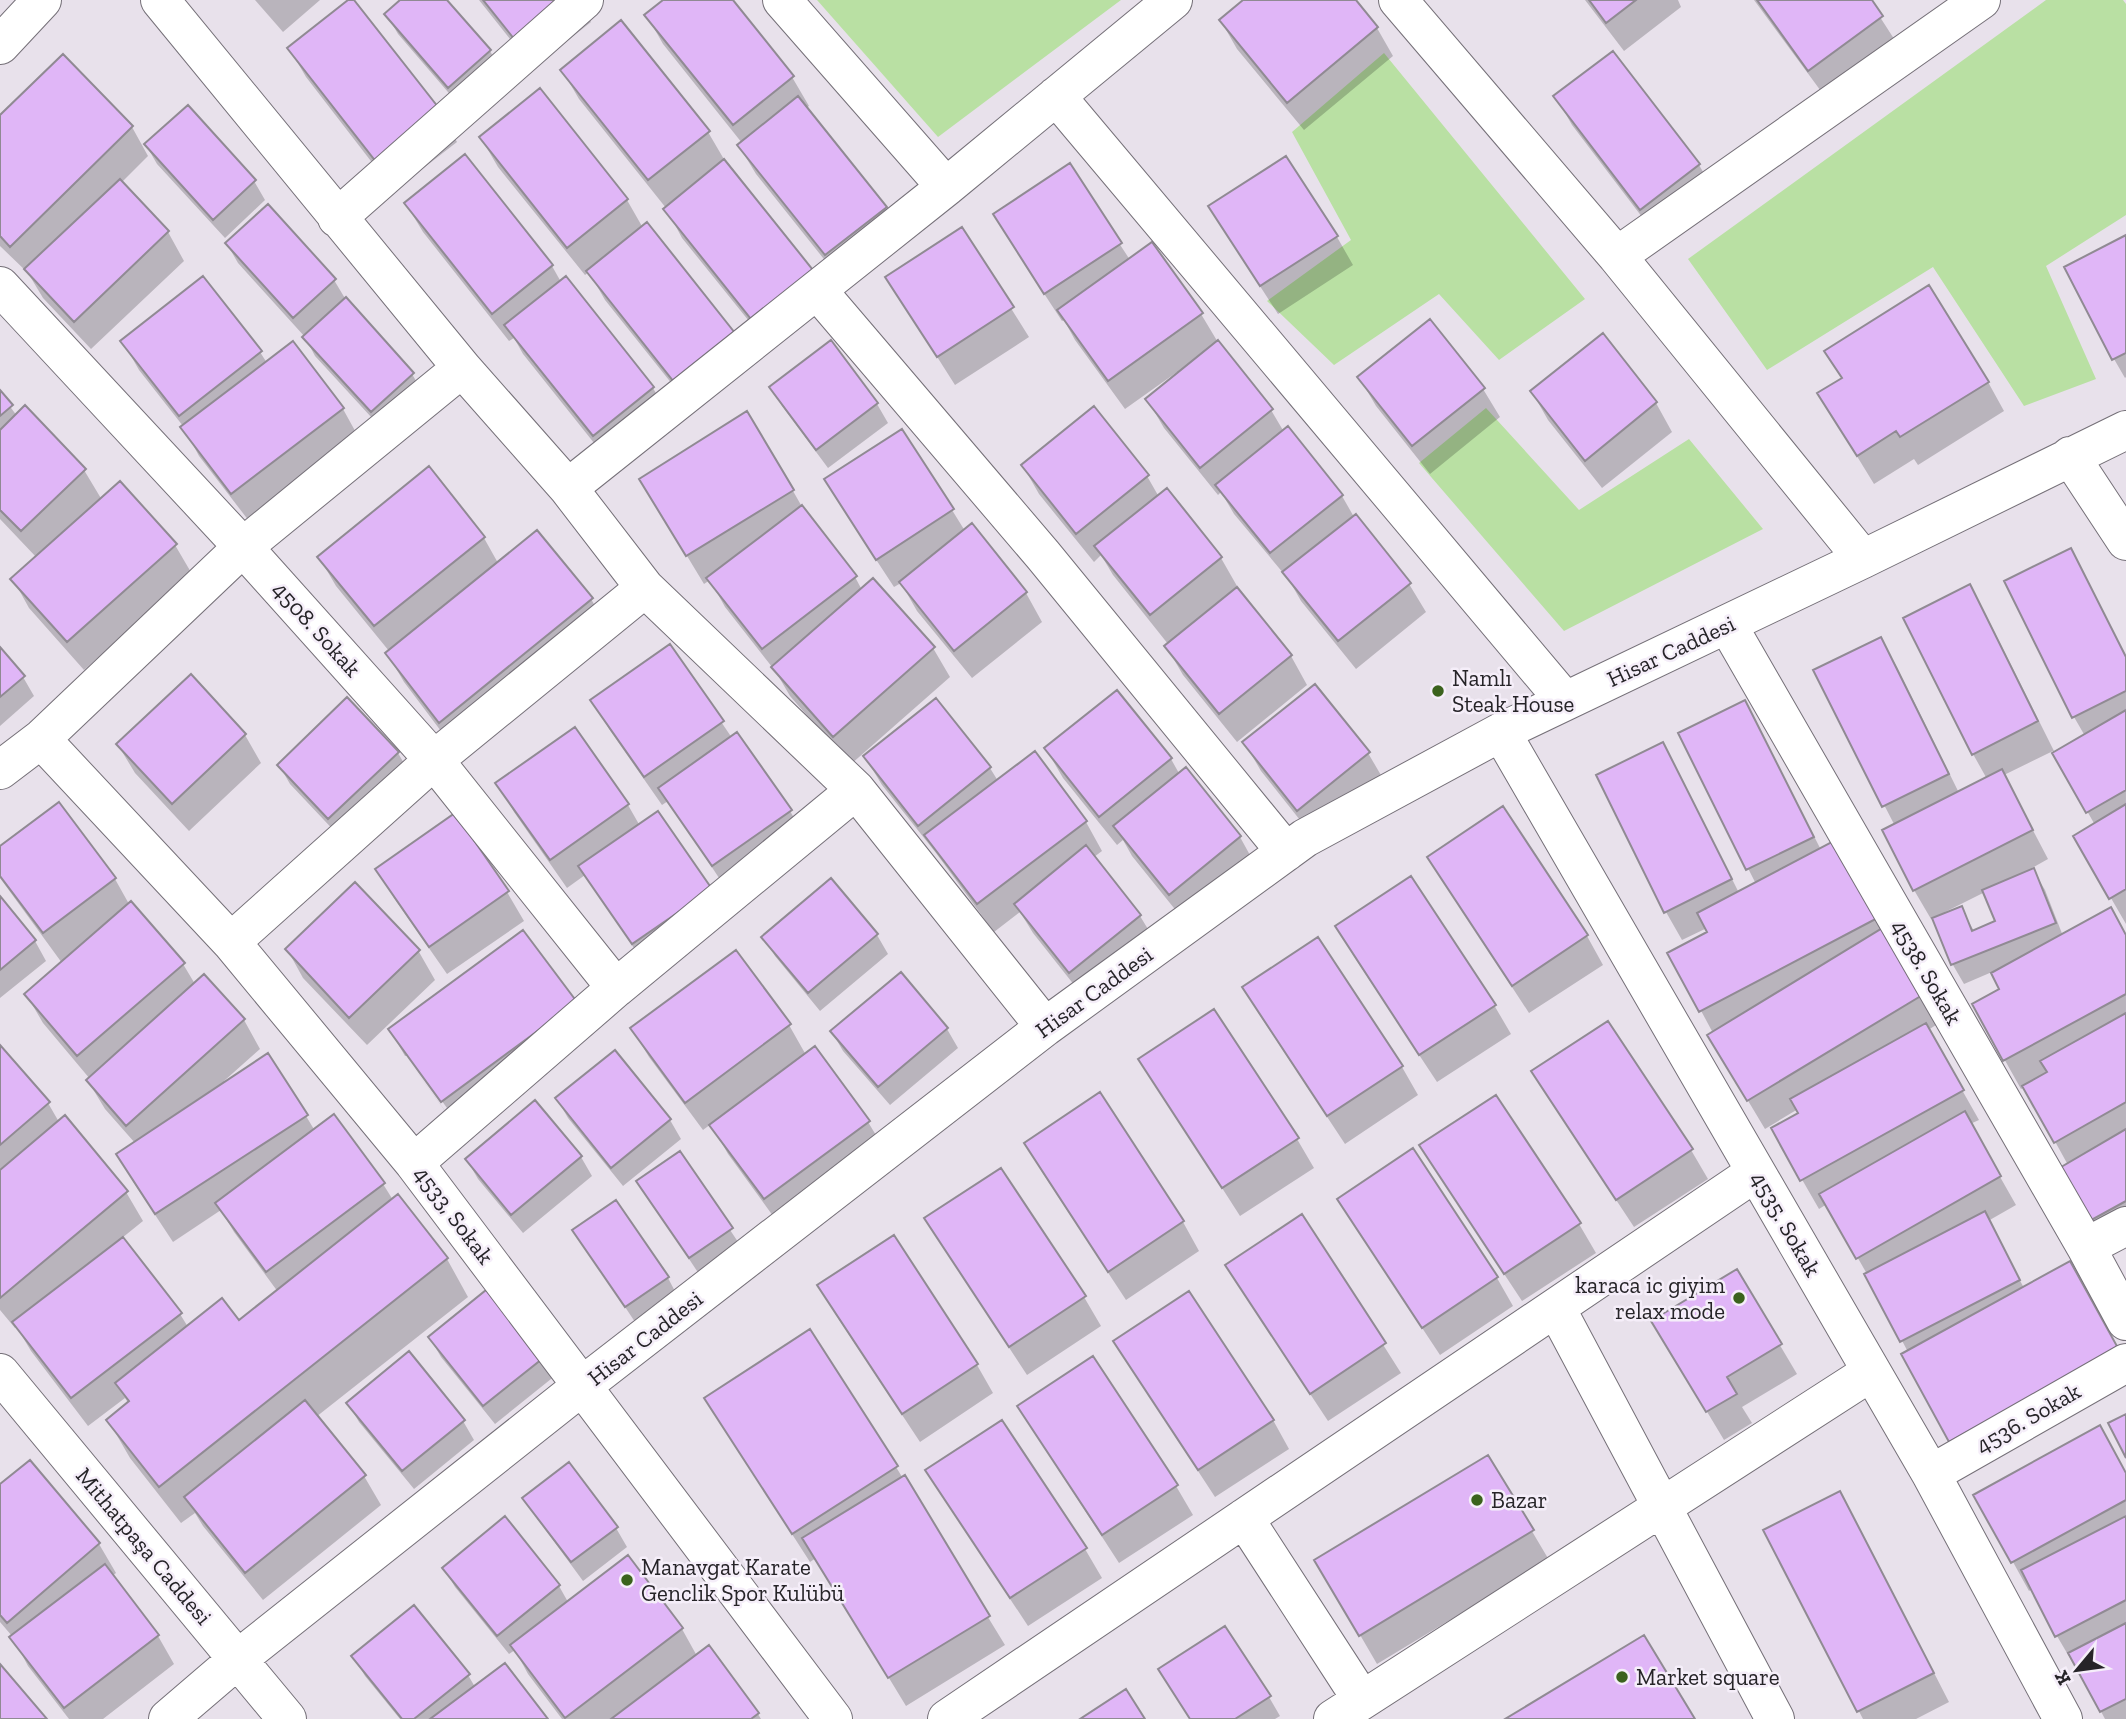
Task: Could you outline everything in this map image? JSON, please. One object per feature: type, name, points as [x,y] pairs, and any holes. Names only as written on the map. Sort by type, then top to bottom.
[{"type":"street","points":[[0,45],[42,0]]},
{"type":"street","points":[[160,0],[462,368],[568,488],[645,588],[856,790],[1045,1027]]},
{"type":"street","points":[[337,218],[584,0]]},
{"type":"street","points":[[782,0],[946,187]]},
{"type":"street","points":[[568,488],[946,187],[1173,0]]},
{"type":"street","points":[[1398,0],[1617,256],[1863,559]]},
{"type":"street","points":[[1617,256],[1981,0]]},
{"type":"street","points":[[1056,96],[1565,701]]},
{"type":"street","name":"4508. Sokak","points":[[0,285],[434,760],[616,988]]},
{"type":"street","points":[[817,290],[1043,555],[1286,852]]},
{"type":"street","points":[[0,770],[41,739],[243,548],[462,368]]},
{"type":"street","name":"Hisar Caddesi","points":[[168,1719],[238,1659],[582,1386],[1045,1027],[1305,838],[1501,732],[2126,430]]},
{"type":"street","points":[[2070,456],[2126,541]]},
{"type":"street","points":[[231,942],[434,760],[645,588]]},
{"type":"street","name":"4538. Sokak","points":[[1727,624],[2126,1321]]},
{"type":"street","name":"4535. Sokak","points":[[1501,732],[1931,1474],[2063,1719]]},
{"type":"street","name":"4533, Sokak","points":[[41,739],[231,942],[414,1163],[833,1719]]},
{"type":"street","points":[[414,1163],[616,988],[856,790]]},
{"type":"street","points":[[947,1719],[1756,1172]]},
{"type":"street","points":[[2086,1248],[2126,1226]]},
{"type":"street","points":[[1556,1308],[1775,1719]]},
{"type":"street","name":"4536. Sokak","points":[[1931,1474],[2126,1363]]},
{"type":"street","points":[[1244,1518],[1348,1709],[1871,1372]]},
{"type":"street","name":"Mithatpaşa Caddesi","points":[[0,1373],[287,1719]]},
{"type":"green space","points":[[817,0],[1121,0],[938,137]]},
{"type":"green space","points":[[2046,0],[2123,0],[2126,4],[2126,215],[2046,266],[2096,379],[2024,406],[1933,267],[1767,370],[1688,259]]},
{"type":"green space","points":[[1384,53],[1585,299],[1499,360],[1439,294],[1334,365],[1267,301],[1351,240],[1292,132]]},
{"type":"green space","points":[[1486,408],[1579,510],[1689,439],[1763,529],[1564,631],[1419,463]]},
{"type":"building","points":[[348,0],[354,0],[442,112],[377,163],[287,48]]},
{"type":"building","points":[[400,0],[447,0],[491,50],[448,88],[384,14]]},
{"type":"building","points":[[483,0],[566,0],[515,40]]},
{"type":"building","points":[[663,0],[733,0],[794,76],[733,125],[644,15]]},
{"type":"building","points":[[1243,0],[1356,0],[1378,27],[1287,103],[1219,20]]},
{"type":"building","points":[[1589,0],[1636,0],[1606,23]]},
{"type":"building","points":[[1757,0],[1872,0],[1883,16],[1808,71]]},
{"type":"building","points":[[621,20],[710,131],[648,180],[560,70]]},
{"type":"building","points":[[1613,51],[1700,164],[1640,210],[1553,96]]},
{"type":"building","points":[[63,54],[133,126],[10,247],[0,236],[0,115]]},
{"type":"building","points":[[540,88],[628,199],[567,248],[479,137]]},
{"type":"building","points":[[798,96],[887,207],[825,255],[737,145]]},
{"type":"building","points":[[188,105],[256,180],[213,220],[144,144]]},
{"type":"building","points":[[465,154],[553,265],[492,314],[404,203]]},
{"type":"building","points":[[1286,156],[1338,236],[1260,286],[1208,206]]},
{"type":"building","points":[[724,159],[813,270],[751,319],[663,209]]},
{"type":"building","points":[[1070,163],[1122,243],[1044,294],[993,214]]},
{"type":"building","points":[[120,179],[169,231],[74,322],[24,269]]},
{"type":"building","points":[[268,204],[336,279],[293,318],[225,243]]},
{"type":"building","points":[[647,222],[735,333],[674,382],[586,271]]},
{"type":"building","points":[[962,227],[1014,307],[937,357],[885,277]]},
{"type":"building","points":[[2126,235],[2126,353],[2112,360],[2064,267]]},
{"type":"building","points":[[1152,242],[1203,313],[1108,381],[1057,310]]},
{"type":"building","points":[[203,276],[262,351],[179,416],[120,341]]},
{"type":"building","points":[[566,276],[654,387],[593,436],[504,325]]},
{"type":"building","points":[[1929,285],[1989,382],[1900,437],[1896,431],[1857,456],[1817,393],[1842,378],[1824,351]]},
{"type":"building","points":[[346,297],[414,373],[371,412],[302,337]]},
{"type":"building","points":[[1430,319],[1485,388],[1412,446],[1357,377]]},
{"type":"building","points":[[1603,333],[1657,402],[1585,461],[1530,391]]},
{"type":"building","points":[[831,340],[878,403],[816,450],[769,387]]},
{"type":"building","points":[[1218,340],[1273,409],[1200,468],[1145,399]]},
{"type":"building","points":[[293,341],[344,408],[231,494],[180,427]]},
{"type":"building","points":[[0,390],[13,405],[0,416]]},
{"type":"building","points":[[25,405],[86,469],[21,531],[0,510],[0,430]]},
{"type":"building","points":[[1094,406],[1149,475],[1076,534],[1021,465]]},
{"type":"building","points":[[747,411],[794,490],[686,556],[639,479]]},
{"type":"building","points":[[1288,426],[1343,495],[1270,553],[1215,485]]},
{"type":"building","points":[[902,429],[954,509],[876,560],[824,479]]},
{"type":"building","points":[[429,466],[485,537],[374,626],[317,557]]},
{"type":"building","points":[[120,481],[177,544],[67,642],[10,579]]},
{"type":"building","points":[[1167,488],[1222,557],[1150,615],[1094,546]]},
{"type":"building","points":[[802,505],[857,576],[762,649],[706,578]]},
{"type":"building","points":[[1356,514],[1411,583],[1338,641],[1282,572]]},
{"type":"building","points":[[972,523],[1027,592],[954,651],[899,582]]},
{"type":"building","points":[[537,530],[593,598],[439,723],[385,653]]},
{"type":"building","points":[[2071,548],[2126,657],[2126,691],[2072,718],[2004,581]]},
{"type":"building","points":[[873,578],[935,647],[833,737],[771,667]]},
{"type":"building","points":[[1970,584],[2038,721],[1972,755],[1903,618]]},
{"type":"building","points":[[1237,587],[1292,655],[1219,714],[1164,646]]},
{"type":"building","points":[[1881,637],[1949,774],[1882,807],[1813,670]]},
{"type":"building","points":[[670,644],[724,721],[644,777],[590,700]]},
{"type":"building","points":[[0,647],[25,676],[0,697]]},
{"type":"building","points":[[191,674],[246,734],[172,804],[116,744]]},
{"type":"building","points":[[1315,684],[1370,752],[1297,811],[1242,742]]},
{"type":"building","points":[[1117,690],[1172,758],[1099,817],[1044,748]]},
{"type":"building","points":[[347,697],[399,752],[328,819],[277,765]]},
{"type":"building","points":[[936,698],[991,767],[918,826],[863,756]]},
{"type":"building","points":[[1745,700],[1814,837],[1746,870],[1678,733]]},
{"type":"building","points":[[2126,710],[2126,790],[2086,813],[2052,753]]},
{"type":"building","points":[[575,727],[629,804],[550,860],[495,783]]},
{"type":"building","points":[[737,732],[792,810],[712,866],[658,788]]},
{"type":"building","points":[[1663,742],[1732,879],[1664,913],[1596,775]]},
{"type":"building","points":[[1035,751],[1087,821],[977,904],[924,835]]},
{"type":"building","points":[[1186,767],[1241,836],[1169,895],[1113,826]]},
{"type":"building","points":[[2002,769],[2033,830],[1913,891],[1882,830]]},
{"type":"building","points":[[59,802],[116,878],[43,933],[0,876],[0,846]]},
{"type":"building","points":[[2126,804],[2126,889],[2109,899],[2073,836]]},
{"type":"building","points":[[1503,806],[1588,935],[1512,986],[1427,857]]},
{"type":"building","points":[[658,811],[712,889],[632,944],[578,866]]},
{"type":"building","points":[[455,813],[509,891],[429,947],[375,869]]},
{"type":"building","points":[[1845,835],[1887,913],[1699,1012],[1667,953],[1707,932],[1697,913]]},
{"type":"building","points":[[1086,845],[1141,915],[1069,973],[1014,904]]},
{"type":"building","points":[[2034,868],[2056,923],[1951,965],[1932,918],[1962,906],[1972,931],[1995,921],[1982,890]]},
{"type":"building","points":[[1411,876],[1496,1005],[1419,1055],[1335,926]]},
{"type":"building","points":[[831,878],[878,934],[808,993],[761,937]]},
{"type":"building","points":[[355,882],[420,950],[349,1018],[285,949]]},
{"type":"building","points":[[0,896],[36,940],[0,970]]},
{"type":"building","points":[[131,901],[185,963],[77,1056],[24,994]]},
{"type":"building","points":[[2111,907],[2126,935],[2126,994],[2003,1061],[1972,1004],[1999,989],[1991,973]]},
{"type":"building","points":[[1894,921],[1934,988],[1747,1101],[1707,1035]]},
{"type":"building","points":[[523,930],[577,1002],[441,1102],[388,1029]]},
{"type":"building","points":[[1318,937],[1403,1066],[1327,1116],[1242,987]]},
{"type":"building","points":[[736,950],[791,1024],[685,1103],[630,1028]]},
{"type":"building","points":[[901,972],[948,1028],[878,1087],[830,1031]]},
{"type":"building","points":[[204,974],[245,1019],[126,1126],[86,1080]]},
{"type":"building","points":[[1214,1009],[1299,1138],[1222,1188],[1138,1059]]},
{"type":"building","points":[[2126,1013],[2126,1102],[2054,1143],[2022,1086],[2047,1072],[2040,1061]]},
{"type":"building","points":[[1608,1021],[1693,1149],[1616,1200],[1531,1071]]},
{"type":"building","points":[[1926,1023],[1964,1090],[1800,1181],[1771,1128],[1798,1113],[1790,1099]]},
{"type":"building","points":[[0,1045],[50,1102],[0,1145]]},
{"type":"building","points":[[815,1046],[870,1121],[764,1199],[709,1125]]},
{"type":"building","points":[[615,1050],[671,1119],[611,1168],[555,1098]]},
{"type":"building","points":[[268,1053],[308,1115],[155,1214],[116,1154]]},
{"type":"building","points":[[1100,1092],[1184,1221],[1108,1272],[1024,1143]]},
{"type":"building","points":[[1496,1095],[1581,1223],[1504,1274],[1419,1145]]},
{"type":"building","points":[[535,1100],[582,1156],[511,1215],[465,1159]]},
{"type":"building","points":[[1965,1111],[2001,1176],[1856,1259],[1819,1194]]},
{"type":"building","points":[[334,1114],[385,1183],[266,1272],[215,1203]]},
{"type":"building","points":[[65,1115],[128,1191],[0,1298],[0,1170]]},
{"type":"building","points":[[2126,1129],[2126,1201],[2086,1223],[2056,1170]]},
{"type":"building","points":[[1413,1148],[1498,1277],[1422,1328],[1337,1199]]},
{"type":"building","points":[[680,1151],[733,1228],[689,1258],[636,1181]]},
{"type":"building","points":[[1001,1168],[1086,1296],[1009,1347],[924,1218]]},
{"type":"building","points":[[398,1194],[448,1258],[159,1487],[106,1420],[129,1401],[115,1383],[222,1298],[239,1320]]},
{"type":"building","points":[[616,1200],[669,1277],[625,1307],[572,1230]]},
{"type":"building","points":[[1985,1211],[2020,1280],[1900,1342],[1864,1274]]},
{"type":"building","points":[[1302,1214],[1386,1343],[1310,1394],[1225,1265]]},
{"type":"building","points":[[894,1235],[978,1364],[902,1414],[817,1285]]},
{"type":"building","points":[[123,1237],[182,1313],[71,1398],[12,1322]]},
{"type":"building","points":[[2070,1261],[2118,1348],[1949,1442],[1901,1354]]},
{"type":"building","points":[[1737,1269],[1782,1344],[1727,1377],[1737,1394],[1706,1412],[1651,1321]]},
{"type":"building","points":[[491,1286],[547,1355],[483,1406],[428,1337]]},
{"type":"building","points":[[1189,1291],[1274,1420],[1198,1470],[1113,1341]]},
{"type":"building","points":[[810,1329],[898,1466],[792,1534],[704,1398]]},
{"type":"building","points":[[409,1351],[465,1420],[402,1471],[346,1403]]},
{"type":"building","points":[[1093,1356],[1178,1485],[1102,1535],[1017,1406]]},
{"type":"building","points":[[305,1400],[366,1475],[245,1573],[184,1497]]},
{"type":"building","points":[[2126,1414],[2126,1458],[2108,1423]]},
{"type":"building","points":[[1002,1420],[1087,1548],[1010,1598],[925,1470]]},
{"type":"building","points":[[2100,1425],[2126,1473],[2126,1500],[2011,1563],[1973,1495]]},
{"type":"building","points":[[1488,1455],[1534,1530],[1359,1636],[1314,1560]]},
{"type":"building","points":[[30,1460],[100,1543],[7,1623],[0,1615],[0,1484]]},
{"type":"building","points":[[569,1462],[618,1527],[571,1562],[522,1498]]},
{"type":"building","points":[[905,1475],[990,1616],[888,1678],[802,1538]]},
{"type":"building","points":[[1840,1491],[1934,1673],[1857,1712],[1763,1530]]},
{"type":"building","points":[[505,1516],[560,1585],[497,1636],[442,1568]]},
{"type":"building","points":[[2126,1516],[2126,1600],[2055,1637],[2021,1570]]},
{"type":"building","points":[[628,1555],[683,1628],[565,1718],[510,1645]]},
{"type":"building","points":[[105,1564],[159,1635],[64,1708],[9,1637]]},
{"type":"building","points":[[414,1605],[470,1674],[414,1719],[402,1719],[351,1656]]},
{"type":"building","points":[[2126,1623],[2126,1699],[2100,1712],[2068,1653]]},
{"type":"building","points":[[1225,1626],[1271,1696],[1235,1719],[1190,1719],[1158,1669]]},
{"type":"building","name":"Market square","points":[[1644,1635],[1695,1719],[1505,1719]]},
{"type":"building","points":[[709,1645],[759,1713],[751,1719],[611,1719]]},
{"type":"building","points":[[505,1663],[548,1719],[430,1719]]},
{"type":"building","points":[[0,1664],[47,1719],[0,1719]]},
{"type":"building","points":[[1126,1689],[1145,1719],[1080,1719]]},
{"type":"place","name":"Namlı Steak House","points":[[1438,691]]},
{"type":"place","name":"karaca ic giyim relax mode","points":[[1739,1298]]},
{"type":"place","name":"Bazar","points":[[1477,1500]]},
{"type":"place","name":"Manavgat Karate Genclik Spor Kulübü","points":[[627,1580]]},
{"type":"place","name":"Market square","points":[[1622,1677]]}]
